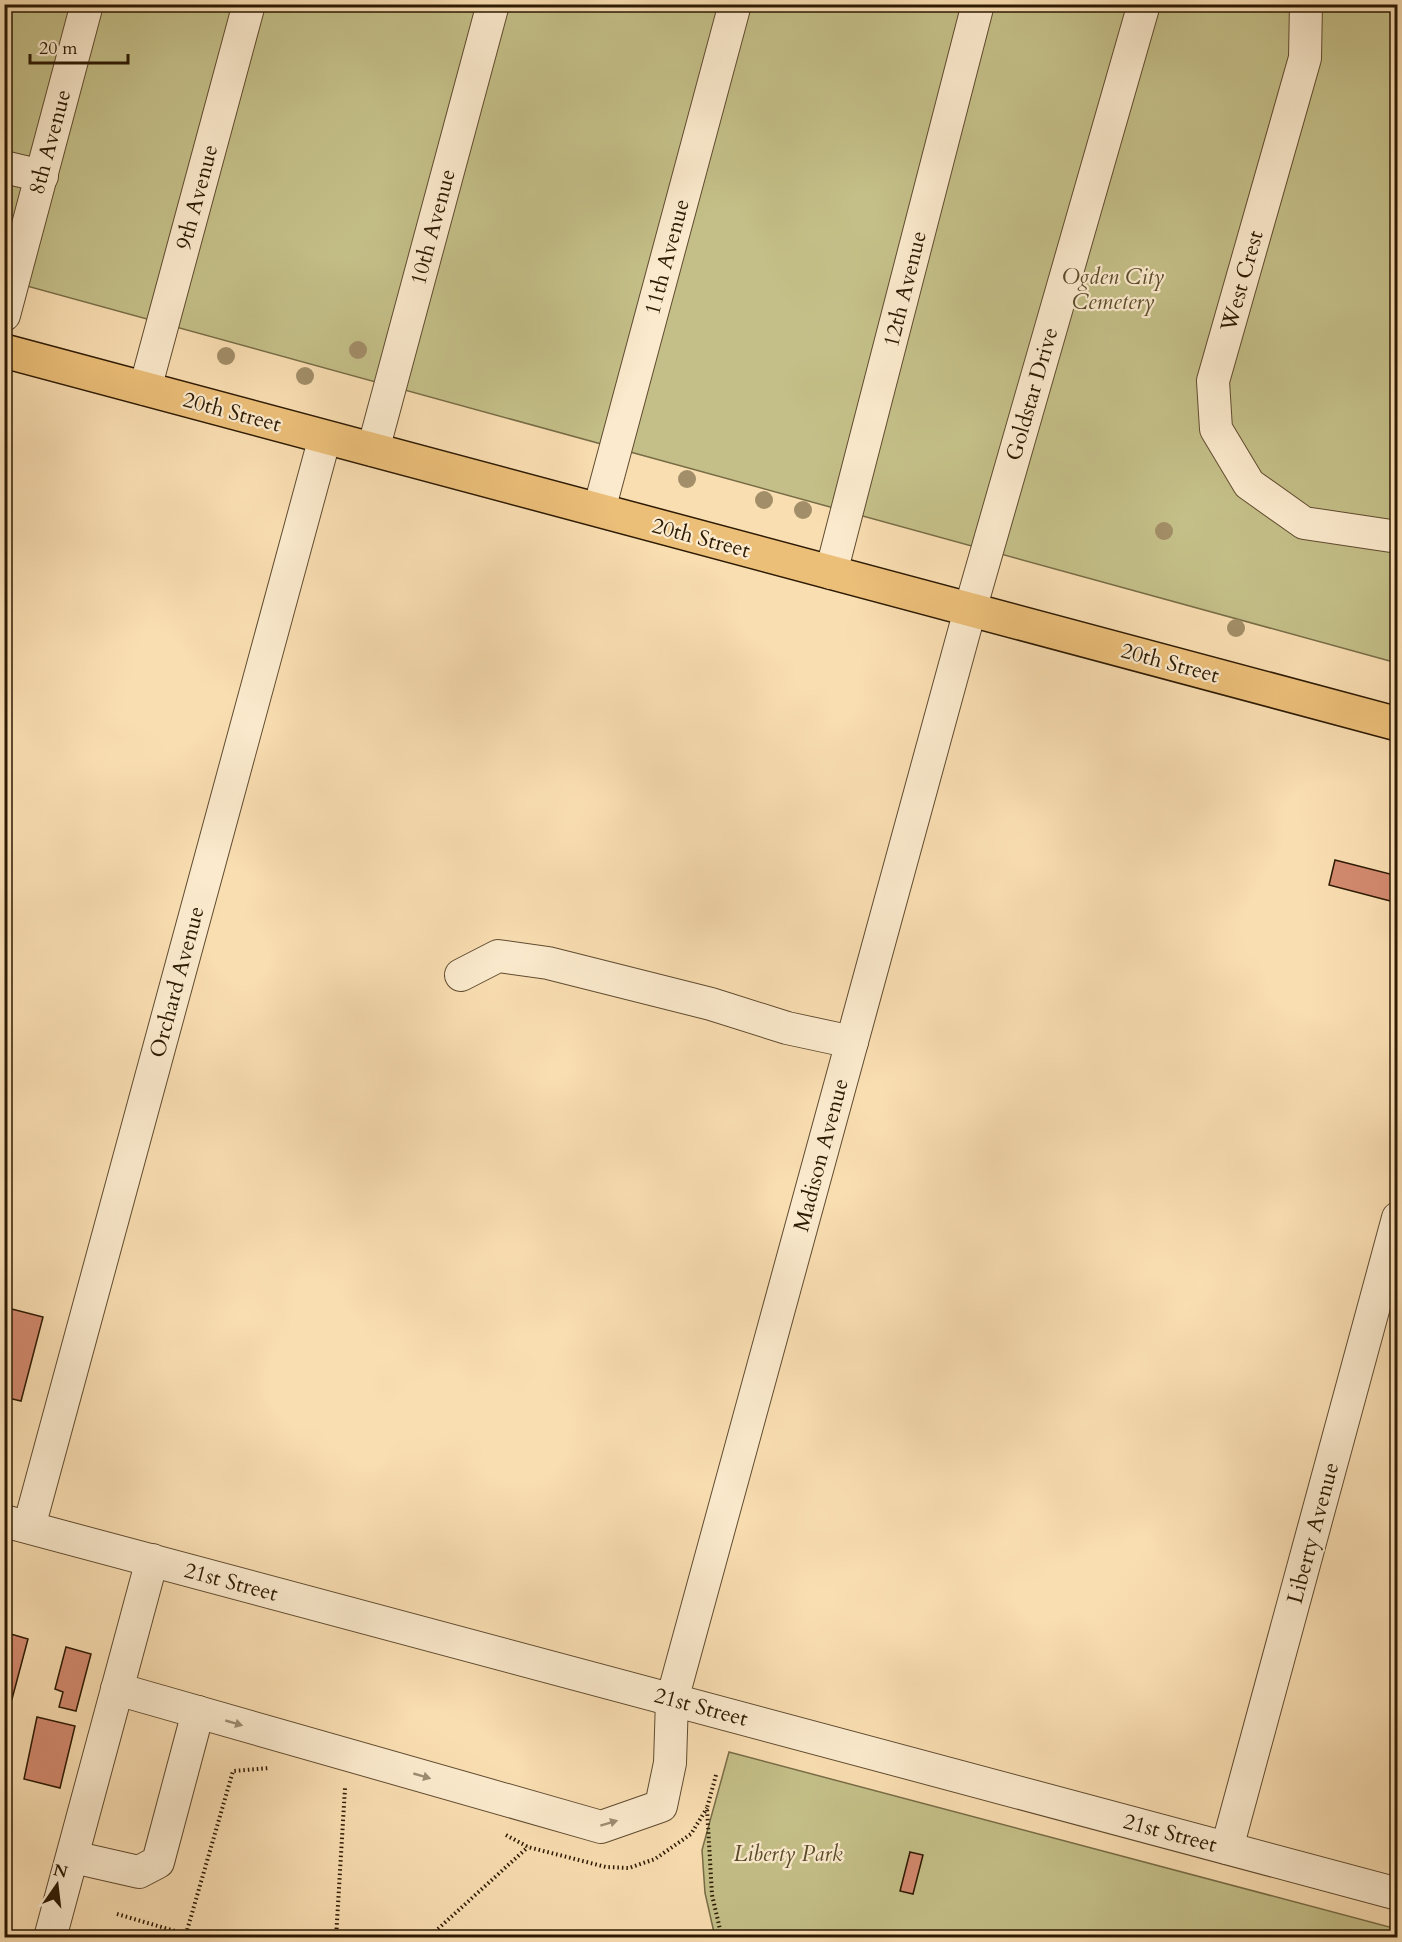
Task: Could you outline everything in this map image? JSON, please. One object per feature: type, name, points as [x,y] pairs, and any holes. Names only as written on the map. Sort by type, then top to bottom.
[{"type":"main road","name":"20th Street","points":[[4,351],[1398,724]]},
{"type":"street","name":"8th Avenue","points":[[4,315],[87,4]]},
{"type":"street","name":"9th Avenue","points":[[145,389],[249,4]]},
{"type":"street","name":"10th Avenue","points":[[373,450],[493,4]]},
{"type":"street","name":"11th Avenue","points":[[599,510],[735,4]]},
{"type":"street","name":"12th Avenue","points":[[831,573],[978,4]]},
{"type":"street","name":"Goldstar Drive","points":[[970,610],[1144,4]]},
{"type":"street","name":"West Crest","points":[[1306,4],[1305,58],[1213,381],[1215,429],[1249,484],[1304,523],[1398,537]]},
{"type":"street","points":[[4,167],[42,176]]},
{"type":"street","name":"Orchard Avenue","points":[[17,1524],[325,437]]},
{"type":"street","name":"Madison Avenue","points":[[198,1712],[601,1827],[661,1806],[670,1763],[672,1700],[970,610]]},
{"type":"street","points":[[461,975],[498,956],[548,963],[701,1001],[788,1028],[852,1042]]},
{"type":"street","name":"Liberty Avenue","points":[[1227,1848],[1398,1218]]},
{"type":"street","name":"21st Street","points":[[17,1524],[1398,1894]]},
{"type":"street","points":[[50,1938],[152,1560]]},
{"type":"street","points":[[73,1857],[139,1872],[158,1862],[198,1712],[117,1689]]},
{"type":"path","points":[[186,1934],[233,1771],[274,1768]]},
{"type":"path","points":[[504,1833],[528,1847],[606,1867],[629,1868],[655,1859],[691,1834],[707,1808],[716,1775]]},
{"type":"path","points":[[336,1938],[346,1784],[356,1787]]},
{"type":"path","points":[[707,1808],[712,1895],[722,1938]]},
{"type":"path","points":[[428,1938],[528,1847]]},
{"type":"path","points":[[117,1914],[199,1938]]},
{"type":"green space","name":"Ogden City Cemetery","points":[[4,5],[1397,5],[1397,663],[5,280]]},
{"type":"green space","name":"Liberty Park","points":[[729,1752],[1397,1929],[1397,1937],[715,1937],[705,1893],[702,1850]]},
{"type":"building","points":[[1335,860],[1398,876],[1398,903],[1329,885]]},
{"type":"building","points":[[4,1307],[43,1317],[21,1401],[4,1397]]},
{"type":"building","points":[[4,1632],[28,1639],[12,1699],[4,1697]]},
{"type":"building","points":[[66,1647],[91,1654],[76,1711],[59,1707],[63,1692],[55,1689]]},
{"type":"building","points":[[37,1717],[75,1726],[60,1788],[24,1779]]},
{"type":"building","points":[[910,1852],[923,1855],[913,1894],[900,1891]]}]
